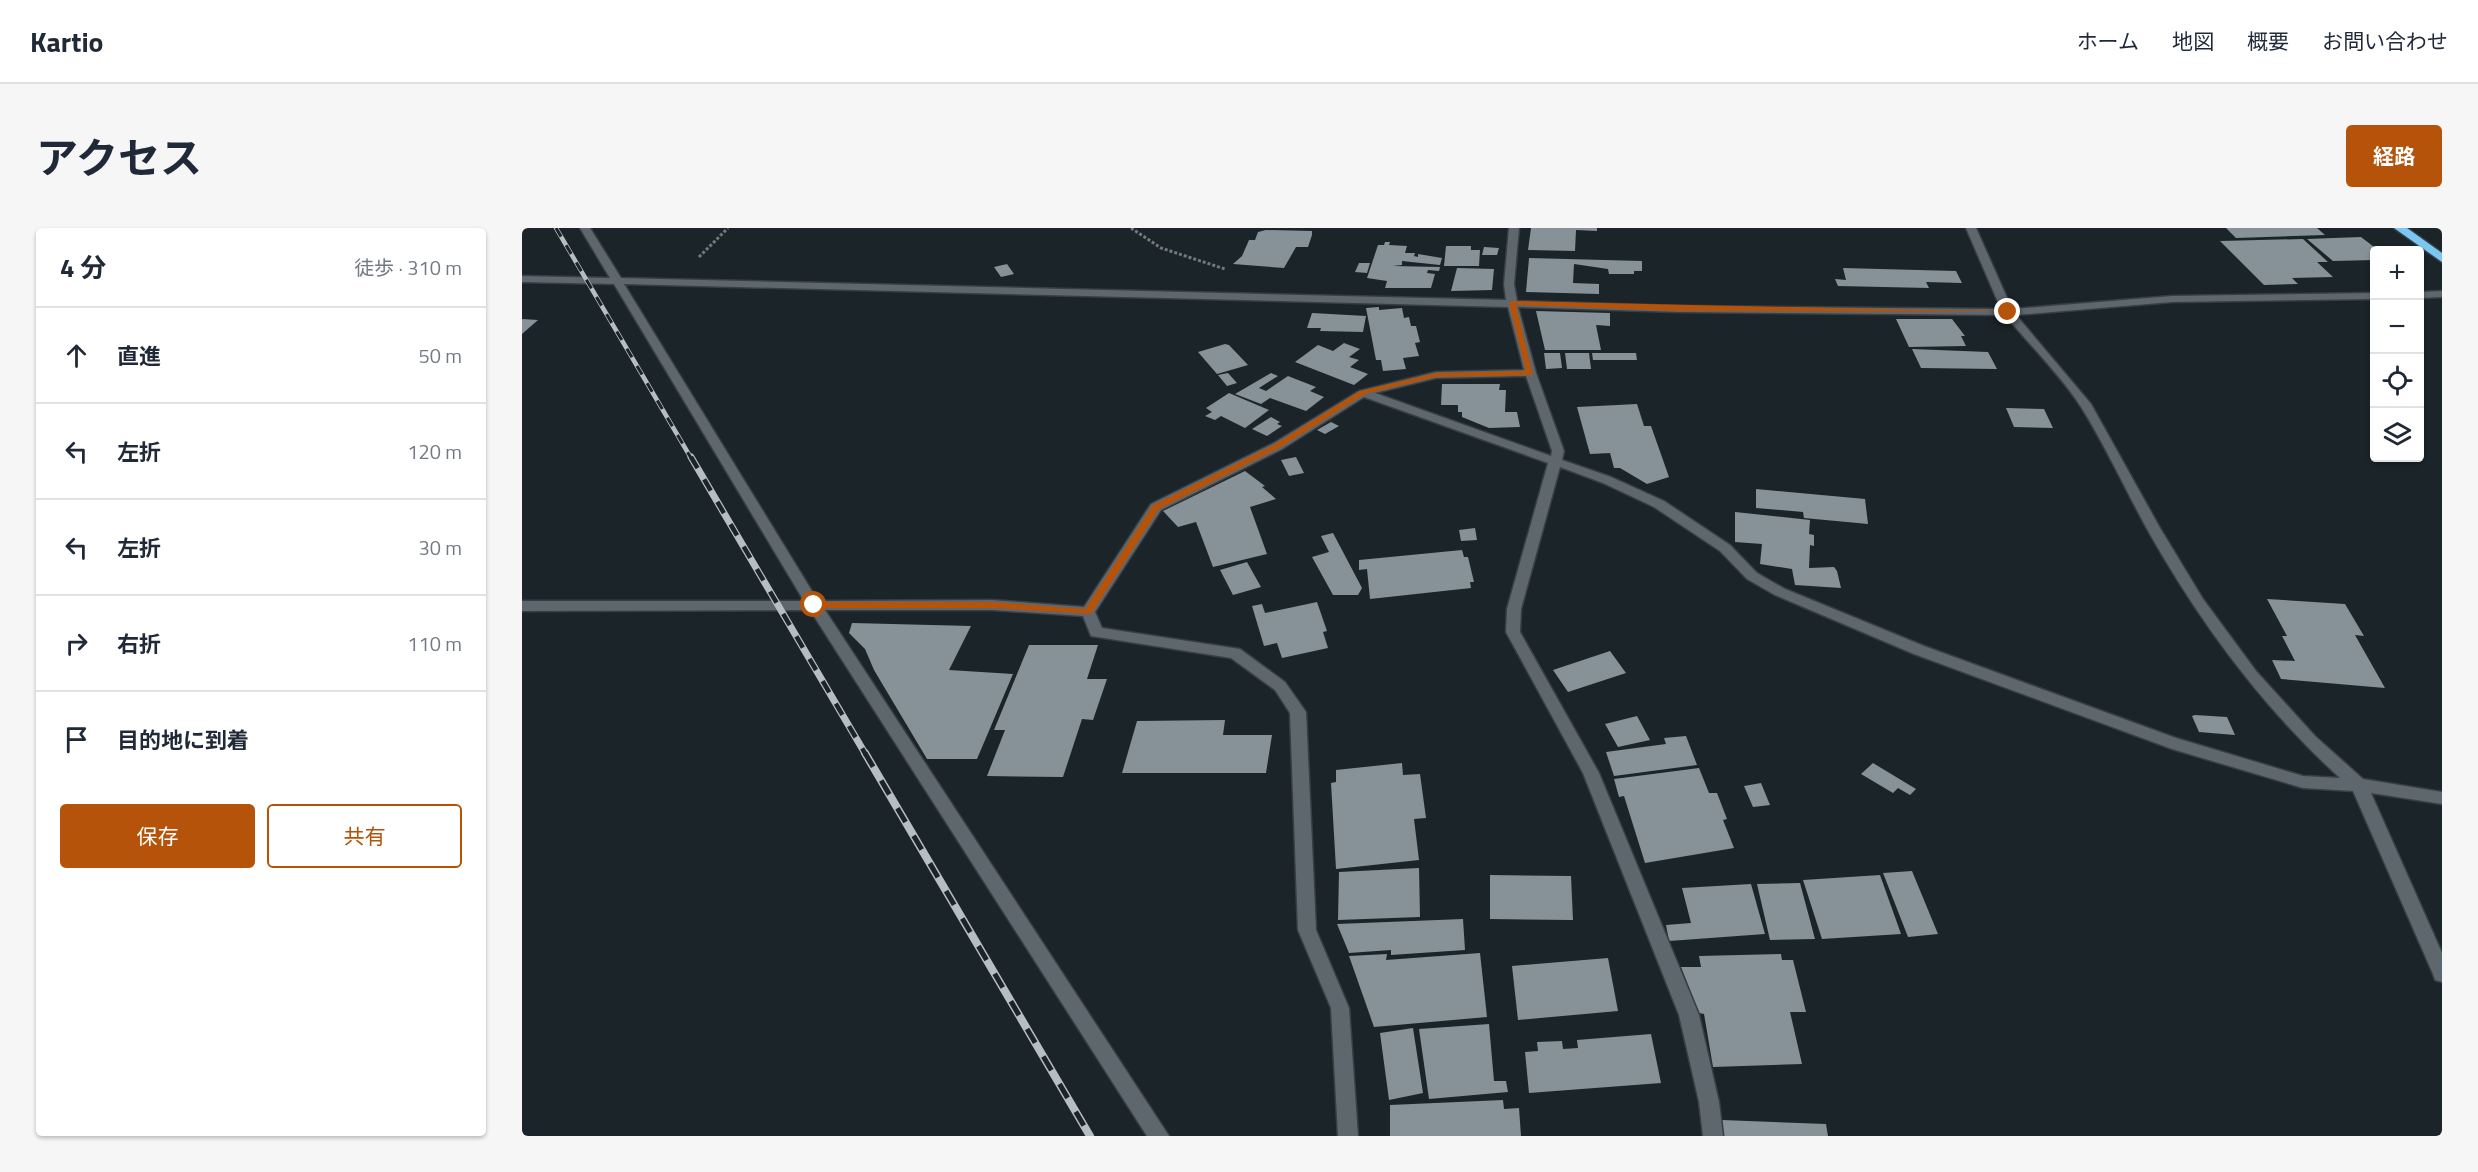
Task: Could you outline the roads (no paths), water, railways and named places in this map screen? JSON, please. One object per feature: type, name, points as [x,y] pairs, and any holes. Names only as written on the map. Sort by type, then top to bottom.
[{"type":"highway","points":[[2400,228],[2442,258]]},
{"type":"street","points":[[585,228],[814,605],[1159,1136]]},
{"type":"street","points":[[1514,228],[1509,284],[1512,303],[1530,373],[1558,451],[1514,609],[1513,632],[1592,773],[1689,1015],[1709,1102],[1713,1136]]},
{"type":"street","points":[[1971,228],[2008,312],[2085,404],[2158,538],[2198,602],[2251,675],[2309,740],[2359,785],[2442,974]]},
{"type":"street","points":[[522,279],[1679,309],[2008,312],[2172,299],[2370,296]]},
{"type":"street","points":[[2424,295],[2442,294]]},
{"type":"street","points":[[1088,612],[1156,507],[1278,446],[1363,393],[1436,375],[1530,373]]},
{"type":"street","points":[[1363,393],[1556,461],[1659,504],[1725,548],[1752,576],[1780,592],[1919,650],[2172,743],[2303,782],[2359,785],[2442,798]]},
{"type":"street","points":[[522,606],[992,605],[1088,612]]},
{"type":"street","points":[[1088,612],[1096,632],[1235,654],[1280,686],[1298,712],[1307,930],[1340,1008],[1348,1136]]},
{"type":"railway","points":[[556,228],[691,458]]},
{"type":"railway","points":[[691,457],[866,755]]},
{"type":"railway","points":[[865,753],[1090,1136]]}]
